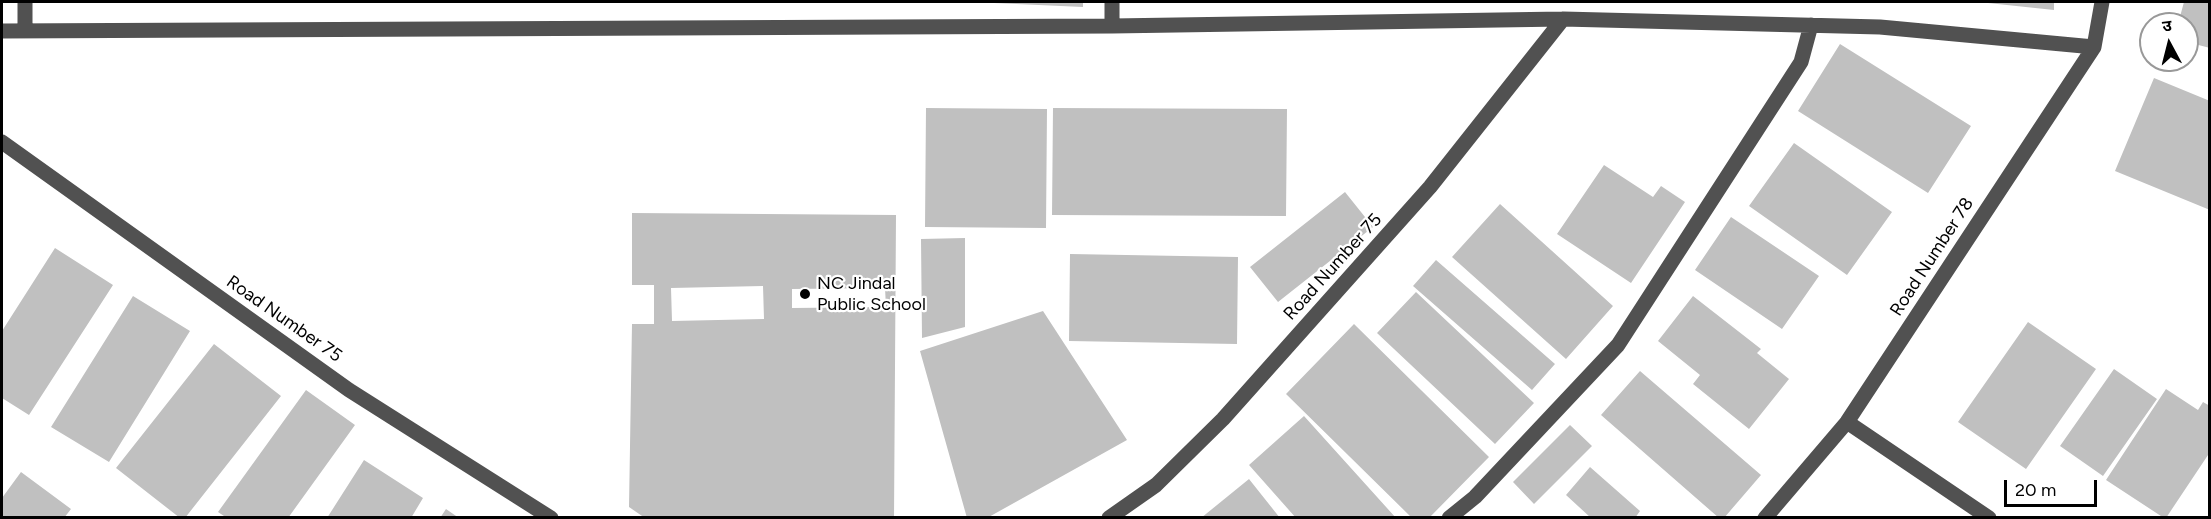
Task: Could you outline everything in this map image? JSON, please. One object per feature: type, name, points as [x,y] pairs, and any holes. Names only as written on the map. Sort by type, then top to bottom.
[{"type":"street","points":[[25,2],[25,31]]},
{"type":"street","points":[[1112,2],[1112,26]]},
{"type":"street","name":"Road Number 78","points":[[1765,518],[1847,422],[2094,47],[2102,2]]},
{"type":"street","points":[[2,31],[1112,26],[1563,19],[1880,27],[2094,47]]},
{"type":"street","name":"Road Number 75","points":[[1109,518],[1156,484],[1223,419],[1430,187],[1563,19]]},
{"type":"street","points":[[1449,518],[1475,497],[1618,345],[1801,62],[1811,25]]},
{"type":"street","name":"Road Number 75","points":[[2,142],[349,390],[551,518]]},
{"type":"street","points":[[1847,422],[1989,518]]},
{"type":"building","points":[[1083,2],[1083,7],[994,3]]},
{"type":"building","points":[[2054,2],[2054,10],[1988,3]]},
{"type":"building","points":[[2184,2],[2210,2],[2210,48],[2199,45],[2199,12],[2181,12]]},
{"type":"building","points":[[1840,44],[1971,126],[1928,193],[1798,111]]},
{"type":"building","points":[[2154,78],[2210,101],[2210,210],[2115,171]]},
{"type":"building","points":[[926,108],[1047,109],[1046,228],[925,227]]},
{"type":"building","points":[[1053,108],[1287,109],[1286,216],[1052,215]]},
{"type":"building","points":[[1794,143],[1892,212],[1847,275],[1749,206]]},
{"type":"building","points":[[1604,165],[1653,197],[1661,186],[1685,202],[1631,283],[1557,234]]},
{"type":"building","points":[[1345,192],[1373,227],[1278,302],[1250,267]]},
{"type":"building","points":[[1500,204],[1613,306],[1566,359],[1452,257]]},
{"type":"building","points":[[632,213],[896,215],[894,518],[645,518],[629,507],[632,324],[654,324],[654,285],[632,285]],"holes":[[[763,286],[764,319],[672,321],[671,288]],[[885,288],[886,307],[792,308],[792,289]]]},
{"type":"building","points":[[1731,217],[1819,276],[1782,329],[1695,270]]},
{"type":"building","points":[[965,238],[965,327],[922,338],[921,239]]},
{"type":"building","points":[[55,248],[113,285],[29,415],[2,398],[2,331]]},
{"type":"building","points":[[1070,254],[1238,257],[1237,344],[1069,341]]},
{"type":"building","points":[[1436,260],[1555,364],[1532,390],[1413,286]]},
{"type":"building","points":[[1416,292],[1534,403],[1495,444],[1377,333]]},
{"type":"building","points":[[133,296],[190,331],[109,462],[51,427]]},
{"type":"building","points":[[1693,296],[1761,349],[1757,353],[1789,379],[1749,429],[1693,384],[1700,375],[1658,341]]},
{"type":"building","points":[[1043,311],[1127,440],[987,518],[967,518],[920,351]]},
{"type":"building","points":[[2028,322],[2096,369],[2026,469],[1958,422]]},
{"type":"building","points":[[1354,324],[1489,457],[1429,518],[1412,518],[1286,394]]},
{"type":"building","points":[[214,344],[281,396],[185,518],[180,518],[116,468]]},
{"type":"building","points":[[2114,369],[2157,399],[2103,476],[2060,446]]},
{"type":"building","points":[[1640,371],[1761,475],[1724,518],[1719,518],[1601,415]]},
{"type":"building","points":[[2166,389],[2198,410],[2203,402],[2210,406],[2210,452],[2164,518],[2106,480]]},
{"type":"building","points":[[306,390],[355,425],[288,518],[227,518],[218,512]]},
{"type":"building","points":[[1304,416],[1396,518],[1296,518],[1249,465]]},
{"type":"building","points":[[1570,425],[1592,446],[1534,504],[1513,482]]},
{"type":"building","points":[[364,460],[423,498],[411,518],[327,518]]},
{"type":"building","points":[[1590,467],[1640,511],[1635,518],[1591,518],[1566,495]]},
{"type":"building","points":[[21,472],[71,509],[64,518],[2,518],[2,498]]},
{"type":"building","points":[[1249,479],[1280,518],[1201,518]]},
{"type":"building","points":[[446,509],[459,518],[440,518]]},
{"type":"place","name":"NC Jindal Public School","points":[[805,294]]}]
